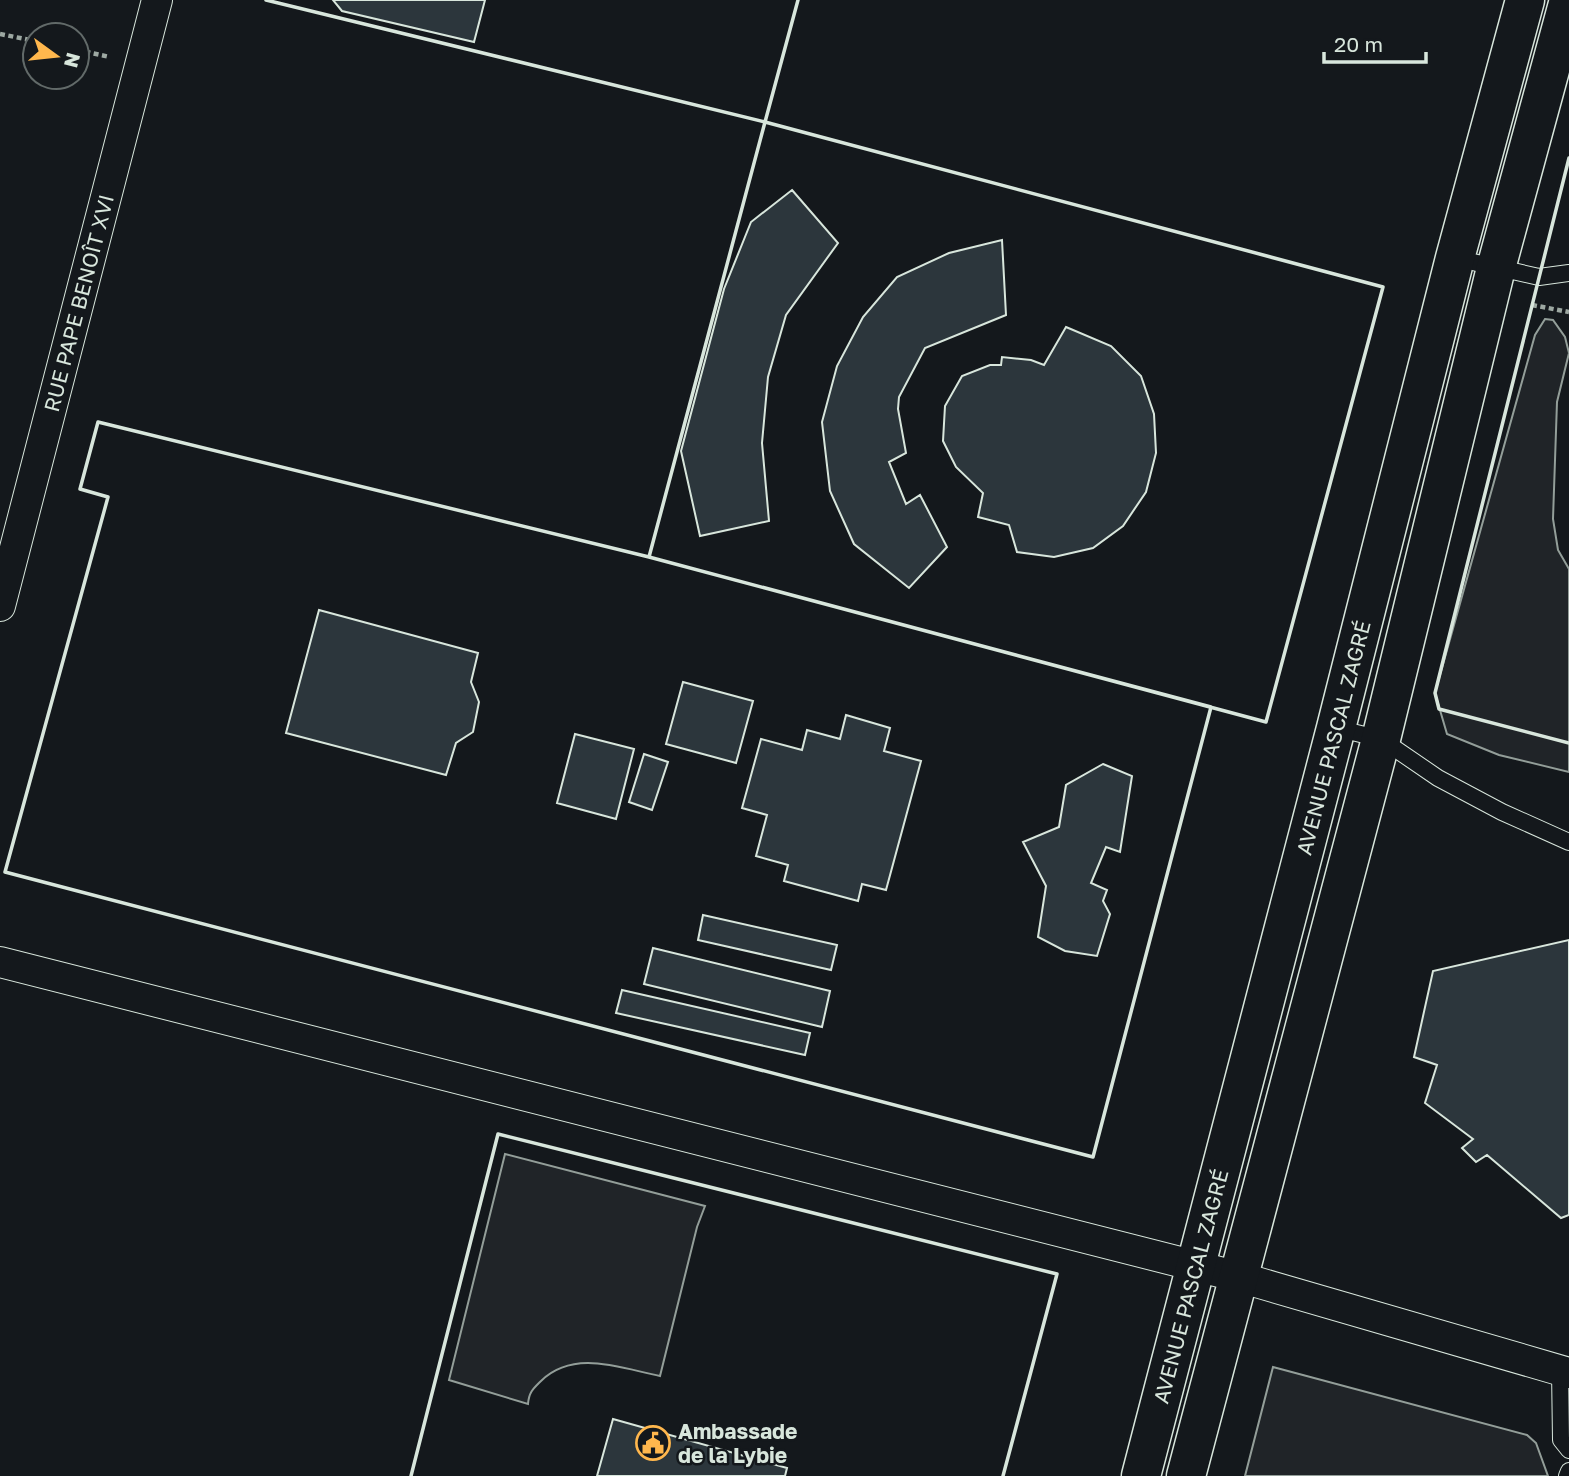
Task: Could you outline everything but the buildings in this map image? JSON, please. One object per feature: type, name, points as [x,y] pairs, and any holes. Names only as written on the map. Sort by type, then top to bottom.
[{"type":"main road","name":"AVENUE PASCAL ZAGRÉ","points":[[1141,1476],[1455,258],[1525,0]]},
{"type":"main road","name":"AVENUE PASCAL ZAGRÉ","points":[[1186,1476],[1381,738],[1496,268],[1569,0]]},
{"type":"street","name":"RUE PAPE BENOÎT XVI","points":[[0,606],[157,0]]},
{"type":"street","points":[[0,962],[1239,1277],[1564,1372]]},
{"type":"lane","points":[[1455,258],[1539,276],[1569,274]]},
{"type":"lane","points":[[1336,727],[1381,738],[1438,778],[1502,812],[1569,842]]},
{"type":"lane","points":[[1564,1372],[1561,1440],[1569,1450]]},
{"type":"lane","points":[[1567,1476],[1569,1471]]},
{"type":"path","points":[[0,34],[21,38]]},
{"type":"path","points":[[1532,305],[1569,312]]},
{"type":"shaded area","points":[[1545,319],[1553,320],[1565,337],[1569,353],[1557,402],[1553,519],[1558,550],[1569,569],[1569,772],[1499,755],[1447,734],[1435,693],[1535,335]]},
{"type":"shaded area","points":[[505,1154],[705,1206],[697,1227],[660,1376],[598,1364],[568,1366],[554,1371],[541,1381],[529,1396],[528,1404],[449,1380]]},
{"type":"shaded area","points":[[1273,1367],[1527,1435],[1536,1443],[1548,1476],[1245,1476]]},
{"type":"wall","points":[[266,0],[765,122],[798,0]]},
{"type":"wall","points":[[765,122],[1383,287],[1266,722],[649,557],[765,122]]},
{"type":"wall","points":[[1569,158],[1435,693],[1439,709],[1569,743]]},
{"type":"wall","points":[[98,422],[649,557],[1211,707],[1093,1157],[5,872],[108,497],[80,489],[98,422]]},
{"type":"wall","points":[[411,1476],[498,1134],[1057,1274],[1003,1476]]},
{"type":"place","name":"Ambassade de la Lybie","points":[[653,1443]]}]
